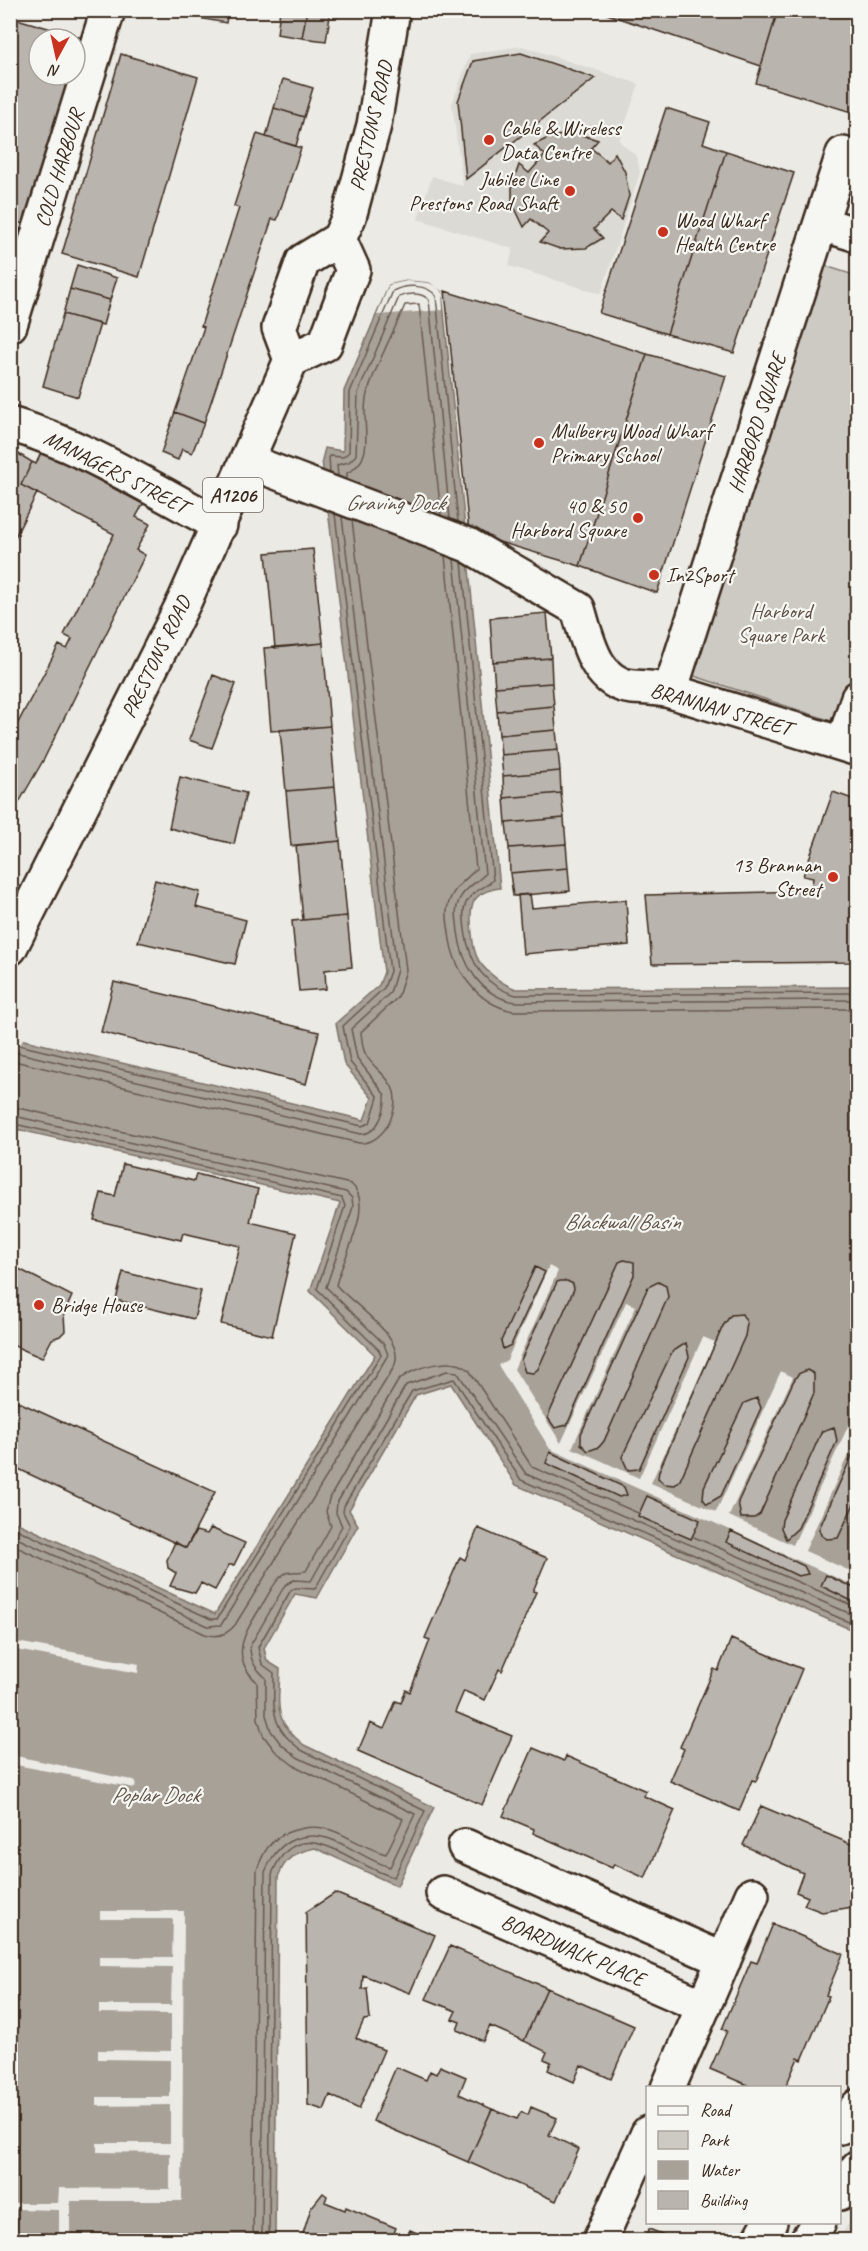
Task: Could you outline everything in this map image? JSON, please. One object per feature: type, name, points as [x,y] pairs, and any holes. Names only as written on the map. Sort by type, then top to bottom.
[{"type":"street","name":"COLD HARBOUR","points":[[10,325],[108,10]]},
{"type":"street","name":"PRESTONS ROAD","points":[[339,239],[349,217],[374,125],[393,10]]},
{"type":"street","name":"HARBORD SQUARE","points":[[670,691],[822,224],[850,157]]},
{"type":"street","points":[[822,224],[858,235]]},
{"type":"street","points":[[339,239],[353,270],[325,344],[291,360],[279,328],[303,261],[339,239]]},
{"type":"street","name":"PRESTONS ROAD","points":[[12,939],[185,600],[291,360]]},
{"type":"street","name":"MANAGERS STREET","points":[[10,424],[36,432],[95,458],[220,525]]},
{"type":"street","name":"BRANNAN STREET","points":[[247,461],[323,492],[468,545],[578,609],[594,659],[604,673],[616,682],[632,687],[646,686],[670,691],[850,746]]},
{"type":"street","points":[[850,746],[858,698]]},
{"type":"street","points":[[465,1846],[724,1960]]},
{"type":"street","name":"BOARDWALK PLACE","points":[[443,1893],[703,2006]]},
{"type":"street","points":[[669,2086],[752,1895]]},
{"type":"street","points":[[841,2126],[858,2106]]},
{"type":"street","points":[[600,2241],[646,2138]]},
{"type":"street","points":[[841,2192],[858,2167]]},
{"type":"street","points":[[760,2241],[769,2224]]},
{"type":"street","points":[[807,2241],[818,2224]]},
{"type":"shaded area","points":[[522,46],[639,84],[619,141],[637,157],[640,173],[601,294],[509,266],[513,249],[418,219],[432,176],[463,186],[452,104],[470,54]]},
{"type":"shaded area","points":[[857,2211],[857,2240],[838,2240]]},
{"type":"green space","name":"Harbord Square Park","points":[[819,264],[857,276],[858,664],[838,723],[685,673]]},
{"type":"water","points":[[407,281],[429,283],[442,292],[500,888],[482,893],[477,897],[471,909],[473,941],[479,961],[495,978],[516,989],[857,987],[857,1632],[516,1485],[451,1384],[416,1395],[349,1510],[358,1525],[317,1598],[295,1594],[264,1648],[267,1661],[280,1669],[280,1712],[282,1720],[294,1736],[304,1745],[434,1807],[397,1886],[315,1848],[292,1857],[284,1865],[278,1877],[275,2240],[11,2240],[11,1520],[215,1614],[375,1355],[310,1291],[340,1203],[11,1128],[11,1037],[364,1120],[372,1098],[344,1064],[336,1023],[379,985],[384,972],[322,460],[325,448],[343,451],[344,391],[389,285]]},
{"type":"pier","points":[[407,281],[429,283],[437,287],[442,292],[443,310],[377,315],[389,285]]},
{"type":"pier","points":[[10,1034],[23,1039],[11,1063]]},
{"type":"pier","points":[[549,1266],[558,1271],[514,1369],[561,1443],[626,1302],[636,1306],[572,1448],[639,1478],[703,1337],[715,1342],[651,1483],[716,1512],[781,1371],[793,1377],[729,1516],[793,1545],[857,1407],[857,1435],[805,1551],[857,1574],[857,1587],[550,1449],[498,1365],[507,1360]]},
{"type":"pier","points":[[11,1641],[139,1664],[138,1673],[11,1649]]},
{"type":"pier","points":[[11,1755],[136,1781],[135,1788],[11,1764]]},
{"type":"pier","points":[[100,1911],[184,1911],[182,2201],[70,2201],[70,2240],[59,2240],[59,2210],[15,2209],[15,2203],[58,2203],[59,2188],[170,2189],[170,2153],[97,2152],[97,2143],[170,2143],[170,2105],[97,2106],[97,2097],[170,2097],[170,2060],[98,2059],[98,2050],[171,2051],[171,2014],[99,2013],[99,2005],[171,2005],[172,1967],[99,1966],[99,1957],[172,1957],[173,1919],[100,1919]]},
{"type":"building","points":[[148,10],[173,10],[172,14]]},
{"type":"building","points":[[173,10],[199,10],[198,18],[172,14]]},
{"type":"building","points":[[199,10],[228,10],[226,23],[198,18]]},
{"type":"building","points":[[280,10],[307,10],[302,38],[277,34]]},
{"type":"building","points":[[307,10],[331,10],[326,41],[302,38]]},
{"type":"building","points":[[595,10],[778,10],[761,66]]},
{"type":"building","points":[[778,10],[858,10],[858,114],[756,83]]},
{"type":"building","points":[[10,17],[45,27],[27,27],[27,87],[72,87],[31,226],[10,220]]},
{"type":"building","name":"Cable & Wireless Data Centre","points":[[521,53],[595,78],[466,179],[458,101],[473,61]]},
{"type":"building","points":[[121,54],[198,77],[139,277],[62,254]]},
{"type":"building","points":[[283,79],[313,88],[304,117],[274,108]]},
{"type":"building","points":[[274,108],[304,117],[296,146],[266,137]]},
{"type":"building","name":"Wood Wharf Health Centre","points":[[666,108],[710,122],[703,143],[726,151],[667,334],[599,313]]},
{"type":"building","name":"Jubilee Line Prestons Road Shaft","points":[[575,133],[598,140],[591,148],[608,162],[615,153],[625,172],[629,196],[621,220],[611,212],[594,229],[603,238],[586,248],[560,249],[540,242],[548,233],[531,219],[524,227],[512,202],[512,185],[519,165],[529,173],[545,155],[534,145],[550,137]]},
{"type":"building","points":[[257,134],[301,148],[277,220],[272,219],[204,423],[175,412],[204,327],[201,326],[239,208],[234,206]]},
{"type":"building","points":[[726,151],[794,173],[734,353],[667,334]]},
{"type":"building","points":[[10,226],[29,232],[10,292]]},
{"type":"building","points":[[77,265],[117,278],[110,300],[70,289]]},
{"type":"building","points":[[70,289],[110,300],[103,325],[63,314]]},
{"type":"building","name":"Mulberry Wood Wharf Primary School","points":[[445,291],[647,354],[580,566],[469,533]]},
{"type":"building","points":[[63,314],[100,324],[78,397],[43,386]]},
{"type":"building","name":"40 & 50 Harbord Square","points":[[647,354],[726,376],[657,593],[580,566]]},
{"type":"building","points":[[175,412],[204,423],[192,453],[182,449],[178,460],[161,453]]},
{"type":"building","points":[[42,450],[143,504],[136,517],[150,524],[136,550],[145,555],[44,759],[10,818],[10,755],[15,745],[10,742],[10,738],[59,645],[67,649],[72,639],[64,635],[114,534],[21,485],[32,462],[36,464]]},
{"type":"building","points":[[17,453],[32,462],[21,485],[37,493],[10,547],[10,466]]},
{"type":"building","points":[[313,549],[323,643],[275,648],[266,553]]},
{"type":"building","points":[[547,613],[551,658],[493,662],[490,618]]},
{"type":"building","points":[[323,643],[330,726],[271,731],[264,648]]},
{"type":"building","points":[[551,658],[552,683],[495,687],[493,662]]},
{"type":"building","points":[[213,675],[236,684],[212,748],[189,740]]},
{"type":"building","points":[[552,683],[554,706],[497,711],[495,687]]},
{"type":"building","points":[[554,706],[556,730],[499,735],[497,711]]},
{"type":"building","points":[[330,726],[335,787],[286,791],[280,730]]},
{"type":"building","points":[[556,730],[558,750],[501,755],[499,735]]},
{"type":"building","points":[[558,750],[560,771],[503,776],[501,755]]},
{"type":"building","points":[[560,771],[561,793],[504,798],[503,776]]},
{"type":"building","points":[[180,777],[246,793],[234,844],[169,828]]},
{"type":"building","points":[[335,787],[340,841],[291,846],[286,791]]},
{"type":"building","name":"13 Brannan Street","points":[[833,792],[858,801],[858,950],[854,962],[652,964],[646,895],[811,891],[813,878],[803,876]]},
{"type":"building","points":[[561,793],[564,818],[506,823],[504,798]]},
{"type":"building","points":[[564,818],[566,844],[509,848],[506,823]]},
{"type":"building","points":[[340,841],[347,916],[303,920],[296,845]]},
{"type":"building","points":[[566,844],[568,868],[510,873],[509,848]]},
{"type":"building","points":[[568,868],[570,891],[513,896],[510,873]]},
{"type":"building","points":[[155,880],[200,892],[196,907],[246,920],[235,964],[138,942]]},
{"type":"building","points":[[530,894],[532,908],[626,900],[629,945],[523,954],[518,895]]},
{"type":"building","points":[[347,916],[352,967],[325,970],[326,989],[299,991],[292,921]]},
{"type":"building","points":[[114,982],[319,1032],[306,1084],[101,1032]]},
{"type":"building","points":[[123,1164],[194,1181],[196,1174],[258,1189],[250,1222],[296,1233],[272,1336],[221,1324],[240,1246],[183,1233],[181,1240],[94,1220],[101,1193],[115,1196]]},
{"type":"building","points":[[624,1260],[634,1262],[634,1275],[567,1425],[555,1428],[548,1418],[549,1414],[619,1262]]},
{"type":"building","name":"Bridge House","points":[[15,1267],[72,1296],[64,1314],[65,1331],[52,1339],[42,1358],[10,1344],[10,1275]]},
{"type":"building","points":[[535,1267],[545,1272],[511,1345],[503,1349],[501,1341]]},
{"type":"building","points":[[123,1272],[201,1291],[194,1319],[116,1300]]},
{"type":"building","points":[[557,1282],[573,1284],[574,1289],[538,1369],[533,1373],[525,1372],[521,1360]]},
{"type":"building","points":[[658,1282],[666,1286],[668,1297],[604,1441],[599,1447],[588,1451],[581,1444],[581,1434],[648,1287]]},
{"type":"building","points":[[742,1314],[747,1323],[745,1336],[680,1480],[675,1485],[664,1484],[658,1478],[659,1471],[723,1326],[731,1315]]},
{"type":"building","points":[[686,1343],[689,1357],[639,1469],[628,1470],[622,1457],[672,1352]]},
{"type":"building","points":[[807,1370],[814,1374],[814,1393],[760,1514],[754,1518],[741,1518],[738,1502],[793,1382],[798,1374]]},
{"type":"building","points":[[10,1398],[215,1492],[186,1548],[10,1465]]},
{"type":"building","points":[[757,1398],[761,1408],[721,1496],[707,1504],[703,1499],[704,1487],[744,1403]]},
{"type":"building","points":[[834,1427],[837,1441],[798,1528],[786,1539],[781,1528],[782,1520],[822,1431]]},
{"type":"building","points":[[858,1442],[858,1495],[838,1538],[827,1539],[821,1535],[819,1529]]},
{"type":"building","points":[[550,1452],[624,1487],[627,1495],[619,1497],[546,1463]]},
{"type":"building","points":[[647,1496],[700,1520],[691,1539],[638,1516]]},
{"type":"building","points":[[211,1528],[245,1543],[234,1565],[229,1565],[215,1590],[201,1583],[195,1593],[170,1586],[176,1573],[168,1568],[167,1560],[175,1542],[186,1548],[196,1531],[207,1534]]},
{"type":"building","points":[[478,1528],[547,1558],[533,1591],[536,1592],[502,1671],[499,1669],[485,1700],[464,1691],[455,1712],[512,1736],[482,1805],[358,1751],[370,1723],[384,1729],[396,1701],[401,1703],[406,1690],[410,1692],[430,1640],[425,1638],[460,1557],[465,1560]]},
{"type":"building","points":[[731,1531],[804,1566],[808,1574],[798,1576],[726,1542]]},
{"type":"building","points":[[826,1575],[858,1590],[858,1604],[821,1586]]},
{"type":"building","points":[[731,1639],[802,1669],[756,1781],[752,1780],[739,1811],[670,1781],[684,1749],[680,1747],[714,1669],[718,1671]]},
{"type":"building","points":[[533,1748],[564,1761],[566,1756],[646,1791],[644,1796],[675,1810],[645,1878],[614,1864],[612,1868],[533,1833],[534,1829],[503,1816]]},
{"type":"building","points":[[761,1806],[858,1847],[858,1906],[822,1912],[804,1905],[808,1897],[796,1892],[803,1873],[743,1845]]},
{"type":"building","points":[[335,1893],[435,1935],[410,1993],[363,1975],[362,1989],[367,1988],[370,2019],[364,2020],[356,2038],[384,2050],[359,2109],[330,2095],[324,2110],[308,2105],[306,1912]]},
{"type":"building","points":[[773,1924],[843,1954],[826,1995],[829,1996],[802,2060],[798,2058],[786,2086],[749,2086],[710,2069],[727,2031],[722,2029],[751,1961],[757,1963]]},
{"type":"building","points":[[450,1946],[547,1988],[524,2041],[490,2026],[483,2041],[457,2030],[460,2022],[452,2019],[456,2011],[426,1999]]},
{"type":"building","points":[[547,1988],[634,2026],[611,2079],[581,2065],[574,2082],[548,2070],[551,2062],[544,2059],[547,2052],[524,2041]]},
{"type":"building","points":[[440,2066],[466,2077],[459,2094],[492,2109],[468,2162],[373,2121],[396,2067],[426,2080],[430,2071],[436,2074]]},
{"type":"building","points":[[531,2107],[557,2118],[549,2135],[579,2149],[556,2201],[468,2162],[492,2109],[517,2119],[521,2112],[528,2115]]},
{"type":"building","points":[[323,2193],[327,2196],[325,2202],[345,2210],[346,2207],[396,2228],[391,2240],[301,2240],[311,2208]]},
{"type":"building","points":[[649,2229],[677,2240],[644,2240]]},
{"type":"building","points":[[410,2230],[424,2236],[434,2240],[405,2240]]},
{"type":"place","name":"Cable & Wireless Data Centre","points":[[489,140]]},
{"type":"place","name":"Jubilee Line Prestons Road Shaft","points":[[570,191]]},
{"type":"place","name":"Wood Wharf Health Centre","points":[[663,232]]},
{"type":"place","name":"Mulberry Wood Wharf Primary School","points":[[539,443]]},
{"type":"place","name":"40 & 50 Harbord Square","points":[[638,518]]},
{"type":"place","name":"In2Sport","points":[[654,575]]},
{"type":"place","name":"13 Brannan Street","points":[[833,877]]},
{"type":"place","name":"Bridge House","points":[[39,1305]]},
{"type":"water label","name":"Graving Dock","points":[[395,503]]},
{"type":"water label","name":"Blackwall Basin","points":[[622,1222]]},
{"type":"water label","name":"Poplar Dock","points":[[155,1795]]}]
